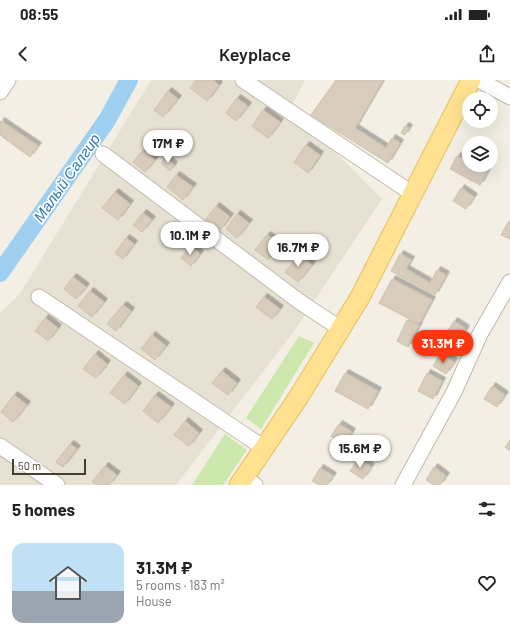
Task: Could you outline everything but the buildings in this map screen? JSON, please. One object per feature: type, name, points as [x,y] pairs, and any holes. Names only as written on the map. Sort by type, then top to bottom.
[{"type":"main road","points":[[246,483],[264,448],[298,398],[359,299],[471,80]]},
{"type":"street","points":[[0,92],[8,80]]},
{"type":"street","points":[[243,80],[413,194]]},
{"type":"street","points":[[479,80],[510,97]]},
{"type":"street","points":[[103,154],[300,302],[341,329]]},
{"type":"street","points":[[404,485],[454,392],[480,334],[510,282]]},
{"type":"street","points":[[39,297],[264,448]]},
{"type":"street","points":[[0,446],[57,485]]},
{"type":"shaded area","points":[[151,80],[305,80],[291,107],[382,199],[295,330],[176,485],[0,485],[0,313],[19,295]]},
{"type":"green space","points":[[299,336],[314,343],[261,429],[246,418]]},
{"type":"green space","points":[[225,434],[247,450],[223,485],[192,485]]},
{"type":"waterway","name":"Малый Салгир","points":[[0,273],[107,120],[129,80]]}]
